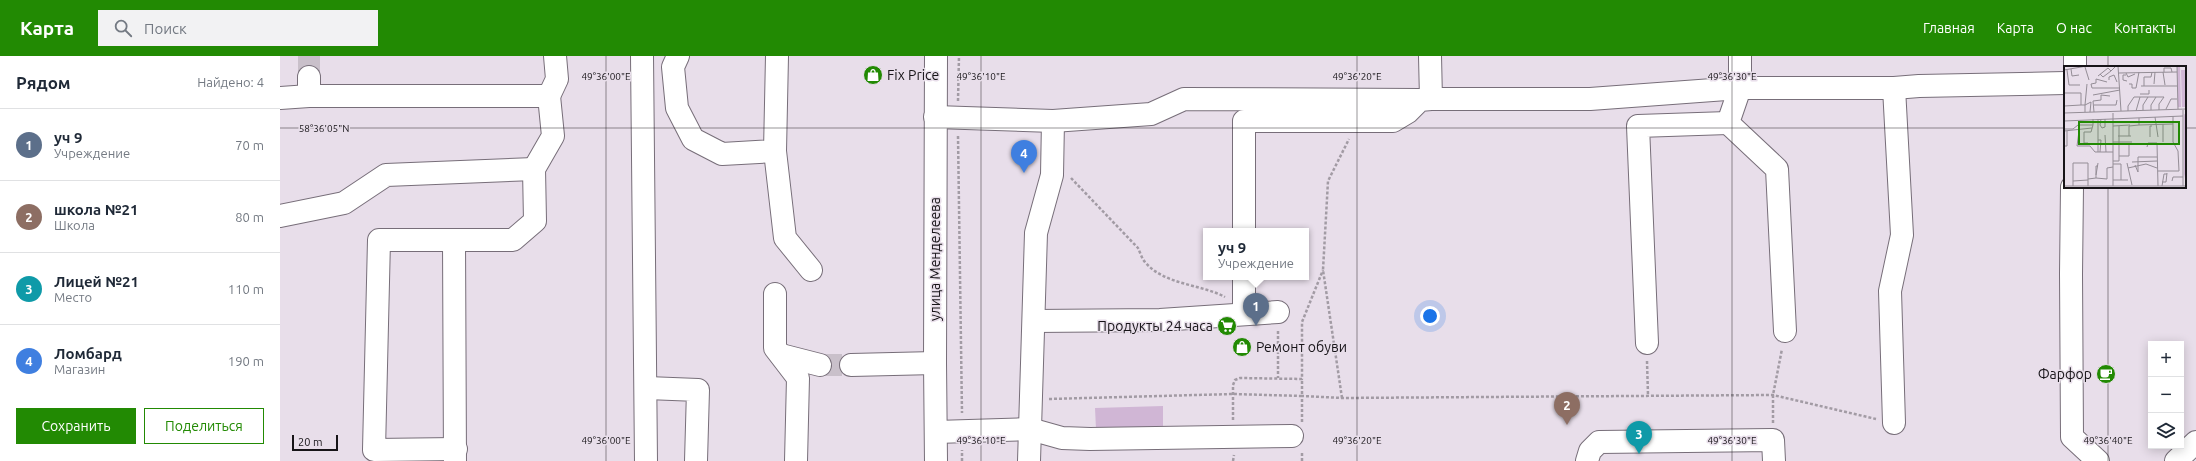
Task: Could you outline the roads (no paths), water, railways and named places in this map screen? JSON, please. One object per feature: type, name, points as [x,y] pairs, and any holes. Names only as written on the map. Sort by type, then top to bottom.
[{"type":"street","points":[[454,240],[456,455],[374,450],[379,240],[454,240],[513,240],[535,221],[534,169],[553,136],[549,96],[557,79],[555,56]]},
{"type":"street","points":[[777,56],[775,151],[785,238],[811,270]]},
{"type":"street","name":"улица Менделеева","points":[[936,56],[936,461]]},
{"type":"street","points":[[1244,121],[1394,121],[1425,99],[1430,56]]},
{"type":"street","points":[[1728,123],[1740,88],[1740,56]]},
{"type":"street","points":[[646,461],[647,388],[642,61],[675,62],[677,108],[693,139],[722,154],[775,151]]},
{"type":"street","points":[[935,117],[958,116],[1053,121],[1151,114],[1184,99],[1590,99],[1740,88],[1894,88],[1919,86],[2064,83]]},
{"type":"street","points":[[280,98],[309,86],[549,96]]},
{"type":"street","points":[[1894,88],[1902,235],[1890,291],[1894,423]]},
{"type":"street","points":[[1244,98],[1244,228]]},
{"type":"street","points":[[1029,461],[1036,233],[1052,175],[1053,121]]},
{"type":"street","points":[[1647,343],[1638,126],[1728,123],[1777,169],[1785,331]]},
{"type":"street","points":[[280,216],[344,203],[386,175],[534,169]]},
{"type":"street","points":[[2072,188],[2072,437],[2098,461]]},
{"type":"street","points":[[1244,280],[1244,313]]},
{"type":"street","points":[[775,294],[775,348],[798,378],[796,461]]},
{"type":"street","points":[[1034,321],[1160,320],[1244,313],[1278,312]]},
{"type":"street","points":[[781,355],[820,366]]},
{"type":"street","points":[[851,365],[935,363]]},
{"type":"street","points":[[647,388],[698,390],[696,461]]},
{"type":"street","points":[[936,432],[1030,429],[1062,438],[1090,439],[1299,436]]},
{"type":"street","points":[[1587,461],[1590,451],[1599,442],[1773,451]]},
{"type":"street","points":[[2176,461],[2196,442]]},
{"type":"tunnel","points":[[309,56],[309,77]]},
{"type":"tunnel","points":[[820,365],[851,365]]},
{"type":"place","name":"Fix Price","points":[[873,75]]},
{"type":"place","name":"Ломбард","points":[[1024,173]]},
{"type":"place","name":"Продукты 24 часа","points":[[1227,326]]},
{"type":"place","name":"уч 9","points":[[1256,326]]},
{"type":"place","name":"Ремонт обуви","points":[[1242,347]]},
{"type":"place","name":"Фарфор","points":[[2106,374]]},
{"type":"place","name":"школа №21","points":[[1567,425]]},
{"type":"place","name":"Лицей №21","points":[[1639,454]]}]
